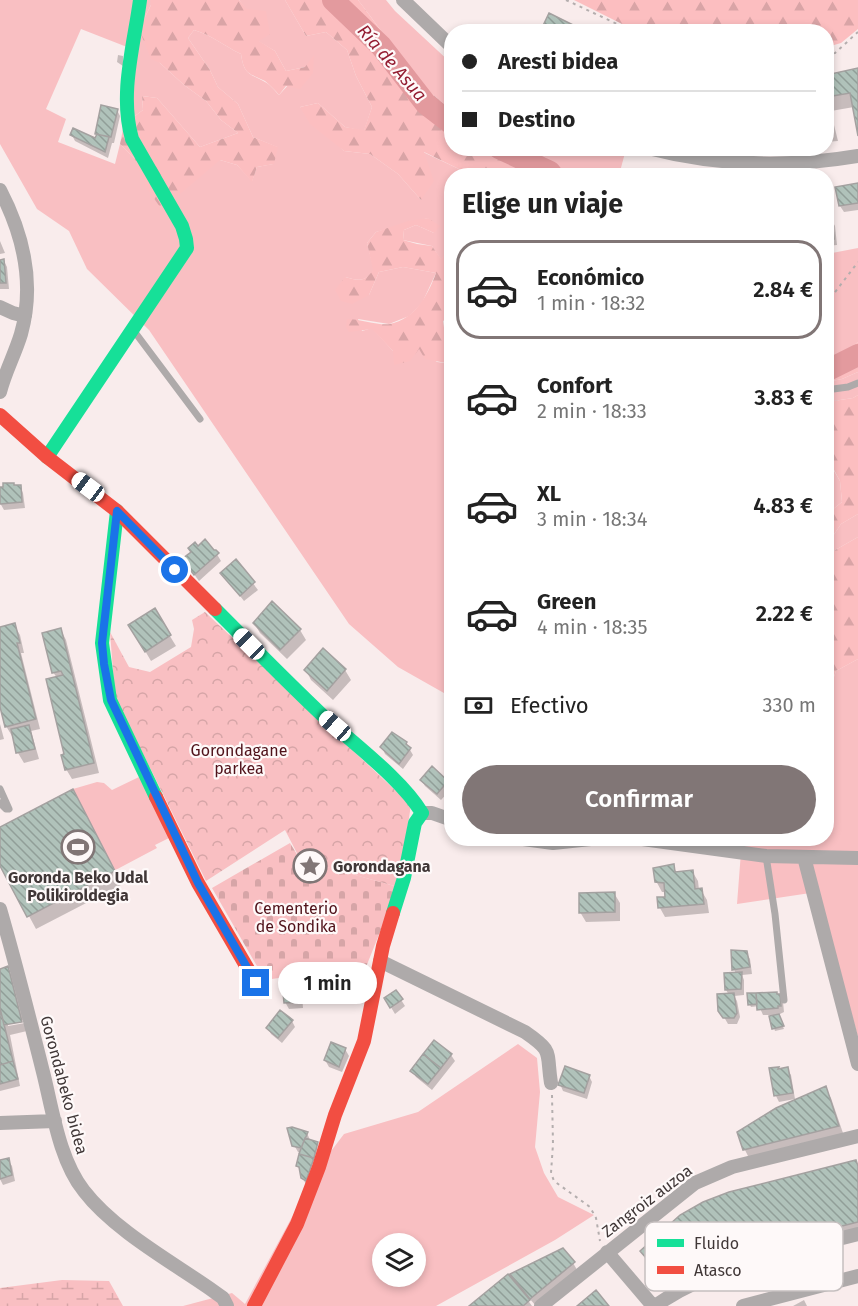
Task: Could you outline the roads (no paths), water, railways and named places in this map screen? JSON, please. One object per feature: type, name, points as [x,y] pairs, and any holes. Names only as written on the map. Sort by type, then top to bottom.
[{"type":"street","points":[[47,457],[134,332],[187,248],[186,236],[129,131],[126,109],[140,0]]},
{"type":"street","points":[[403,0],[444,39]]},
{"type":"street","points":[[683,156],[739,163],[815,162],[858,156]]},
{"type":"street","points":[[0,190],[14,216],[25,256],[28,291],[21,334],[1,385]]},
{"type":"street","points":[[0,307],[25,316]]},
{"type":"street","points":[[0,415],[47,457],[117,511],[311,705],[396,782],[416,803],[422,813]]},
{"type":"street","points":[[0,428],[21,435]]},
{"type":"street","points":[[117,511],[102,643],[111,700],[198,883],[256,983]]},
{"type":"street","points":[[422,813],[432,813],[444,817]]},
{"type":"street","points":[[254,1306],[297,1224],[320,1167],[335,1115],[364,1041],[383,946],[404,878],[415,823],[422,813]]},
{"type":"street","points":[[693,846],[766,856],[858,858]]},
{"type":"street","points":[[804,857],[858,1064]]},
{"type":"street","name":"Gorondabeko bidea","points":[[0,909],[55,1121],[69,1166],[82,1190],[96,1206],[148,1246],[223,1298],[227,1306]]},
{"type":"street","points":[[380,961],[525,1032],[543,1044],[548,1052],[551,1083]]},
{"type":"street","points":[[0,1123],[55,1121]]},
{"type":"street","name":"Zangroiz auzoa","points":[[541,1306],[681,1193],[713,1174],[732,1167],[858,1136]]},
{"type":"street","points":[[843,1238],[858,1234]]},
{"type":"street","points":[[607,1252],[654,1306],[678,1291]]},
{"type":"street","points":[[843,1280],[858,1276]]},
{"type":"street","points":[[743,1306],[800,1291]]},
{"type":"lane","points":[[134,332],[200,419]]},
{"type":"lane","points":[[834,389],[858,383]]},
{"type":"lane","points":[[0,789],[9,809],[0,803]]},
{"type":"lane","points":[[766,856],[784,1000]]},
{"type":"waterway","name":"Ría de Asua","points":[[333,0],[381,46],[426,104],[444,118]]},
{"type":"waterway","name":"Ría de Asua","points":[[516,156],[542,168]]},
{"type":"waterway","name":"Ría de Asua","points":[[834,367],[858,355]]},
{"type":"place","name":"Goronda Beko Udal Polikiroldegia","points":[[78,847]]},
{"type":"place","name":"Gorondagana","points":[[310,866]]},
{"type":"park label","name":"Gorondagane parkea","points":[[239,759]]},
{"type":"park label","name":"Cementerio de Sondika","points":[[296,917]]}]
